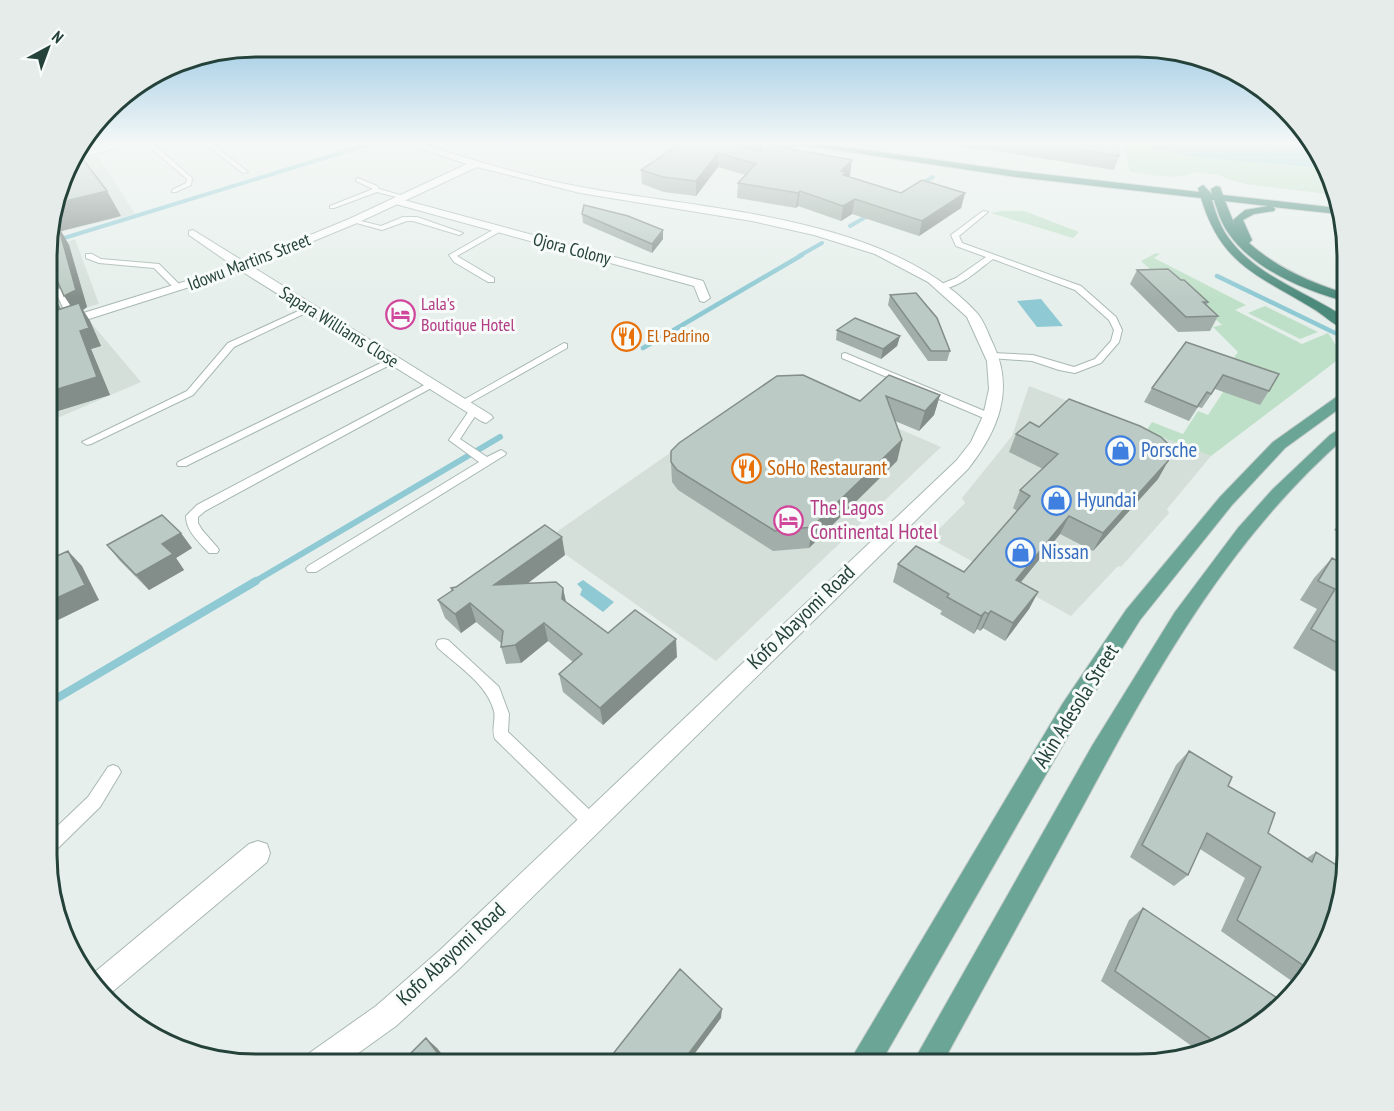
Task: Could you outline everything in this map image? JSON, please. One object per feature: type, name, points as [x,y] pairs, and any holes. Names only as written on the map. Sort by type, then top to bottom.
[{"type":"highway","points":[[1152,195],[1192,204],[1211,217],[1228,245],[1242,258],[1337,320]]},
{"type":"highway","points":[[1210,195],[1211,217]]},
{"type":"highway","points":[[1212,195],[1235,235],[1267,263],[1288,275],[1337,294]]},
{"type":"highway","points":[[1228,195],[1331,211]]},
{"type":"highway","points":[[1246,195],[1329,201]]},
{"type":"highway","points":[[1246,244],[1245,233],[1238,220],[1244,214],[1273,209],[1332,212]]},
{"type":"main road","name":"Akin Adesola Street","points":[[870,1054],[1071,710],[1133,615],[1226,501],[1279,445],[1337,403]]},
{"type":"main road","name":"Akin Adesola Street","points":[[932,1054],[1111,732],[1166,639],[1205,583],[1268,503],[1296,474],[1337,438]]},
{"type":"street","name":"Idowu Martins Street","points":[[57,325],[242,267],[353,221],[409,195]]},
{"type":"street","name":"Kofo Abayomi Road","points":[[334,1054],[418,988],[962,465],[974,452],[985,433],[996,391],[993,356],[982,328],[942,287],[900,261],[841,237],[764,220],[612,195]]},
{"type":"street","name":"Ojora Colony","points":[[400,199],[498,229],[699,284],[704,298]]},
{"type":"street","name":"Sapara Williams Close","points":[[193,233],[242,267],[486,418]]},
{"type":"street","points":[[103,983],[258,853]]},
{"type":"lane","points":[[332,207],[364,195]]},
{"type":"lane","points":[[389,195],[400,199]]},
{"type":"lane","points":[[986,212],[958,232],[955,239],[964,247],[1078,288],[1113,319],[1118,330],[1115,342],[1098,361],[1075,370],[1033,358],[993,356]]},
{"type":"lane","points":[[353,221],[382,228],[406,219],[414,219],[459,233]]},
{"type":"lane","points":[[491,280],[456,260],[453,255],[498,229]]},
{"type":"lane","points":[[89,256],[99,261],[156,266],[179,288]]},
{"type":"lane","points":[[942,287],[959,280],[991,257]]},
{"type":"lane","points":[[57,291],[73,321]]},
{"type":"lane","points":[[87,442],[190,393],[231,345],[310,309]]},
{"type":"lane","points":[[482,459],[454,440],[468,407],[564,346]]},
{"type":"lane","points":[[844,356],[990,417]]},
{"type":"lane","points":[[182,464],[393,360]]},
{"type":"lane","points":[[213,550],[192,523],[192,516],[201,508],[432,384]]},
{"type":"lane","points":[[312,569],[482,459],[501,453]]},
{"type":"lane","points":[[443,644],[494,691],[502,714],[500,734],[590,821]]},
{"type":"lane","points":[[57,837],[94,802],[113,772]]},
{"type":"shaded area","points":[[67,195],[123,195],[135,214],[59,232]]},
{"type":"shaded area","points":[[75,239],[99,304],[57,316],[58,245]]},
{"type":"shaded area","points":[[92,324],[141,382],[57,418],[57,334]]},
{"type":"shaded area","points":[[779,377],[941,447],[716,661],[545,540]]},
{"type":"shaded area","points":[[1029,386],[1211,456],[1167,509],[1169,513],[1121,567],[1118,566],[1071,616],[930,538],[965,503],[962,498],[1012,436]]},
{"type":"green space","points":[[1024,211],[1079,232],[1073,238],[991,213]]},
{"type":"green space","points":[[1156,253],[1160,254],[1154,258],[1246,305],[1235,310],[1302,344],[1328,333],[1337,347],[1337,361],[1211,456],[1146,431],[1152,422],[1183,434],[1198,411],[1208,415],[1227,386],[1217,381],[1238,352],[1213,327],[1222,325],[1195,301],[1186,301],[1141,261]]},
{"type":"green space","points":[[1265,306],[1318,332],[1300,339],[1248,313]]},
{"type":"water","points":[[1041,299],[1063,326],[1037,327],[1017,301]]},
{"type":"water","points":[[583,580],[614,602],[603,612],[580,595],[582,589],[577,584]]},
{"type":"building","points":[[67,195],[91,195],[65,201]]},
{"type":"building","points":[[811,195],[962,195],[922,221],[855,199],[843,206]]},
{"type":"building","points":[[584,205],[628,216],[663,230],[652,244],[582,214]]},
{"type":"building","points":[[59,229],[76,290],[64,296],[57,280]]},
{"type":"building","points":[[1168,269],[1208,302],[1203,302],[1218,316],[1186,317],[1137,270]]},
{"type":"building","points":[[916,293],[937,318],[950,351],[931,351],[890,295]]},
{"type":"building","points":[[79,303],[89,328],[80,331],[97,377],[57,389],[57,310]]},
{"type":"building","points":[[855,318],[900,336],[883,349],[837,330]]},
{"type":"building","points":[[1186,342],[1279,374],[1269,391],[1223,375],[1211,394],[1207,392],[1197,407],[1152,388]]},
{"type":"building","name":"The Lagos Continental Hotel","points":[[803,375],[860,401],[889,375],[940,395],[925,411],[886,396],[902,440],[812,527],[775,531],[677,470],[671,462],[671,451],[679,443],[777,376]]},
{"type":"building","points":[[1069,399],[1140,426],[1161,437],[1169,445],[1171,452],[1168,461],[1103,533],[1069,516],[1016,580],[1038,592],[1013,623],[991,611],[981,616],[947,597],[949,594],[898,564],[916,546],[964,572],[1030,496],[1020,490],[1058,454],[1016,434],[1030,422],[1039,427]]},
{"type":"building","points":[[162,515],[181,533],[162,544],[173,554],[136,575],[107,545]]},
{"type":"building","points":[[545,525],[562,537],[494,585],[556,582],[563,588],[562,599],[608,633],[635,610],[676,639],[600,708],[559,674],[582,654],[544,623],[515,645],[501,647],[503,631],[470,603],[455,614],[438,600],[453,590],[451,588],[456,587]]},
{"type":"building","points":[[68,551],[85,585],[57,598],[57,556]]},
{"type":"building","points":[[1332,558],[1337,561],[1337,643],[1311,629],[1335,589],[1318,581]]},
{"type":"building","points":[[1189,751],[1232,777],[1228,786],[1275,813],[1268,833],[1312,862],[1316,852],[1337,865],[1330,906],[1322,931],[1303,965],[1237,920],[1261,867],[1207,833],[1188,875],[1142,845]]},
{"type":"building","points":[[1143,908],[1276,998],[1248,1020],[1212,1040],[1115,971]]},
{"type":"building","points":[[680,969],[722,1009],[688,1054],[613,1054]]},
{"type":"building","points":[[426,1038],[438,1054],[410,1054]]},
{"type":"waterway","points":[[58,240],[204,195]]},
{"type":"waterway","points":[[850,226],[871,214]]},
{"type":"waterway","points":[[799,256],[822,243]]},
{"type":"waterway","points":[[643,348],[802,255]]},
{"type":"waterway","points":[[1217,276],[1335,333]]},
{"type":"waterway","points":[[254,582],[500,437]]},
{"type":"waterway","points":[[57,698],[256,581]]},
{"type":"place","name":"Lala's Boutique Hotel","points":[[400,314]]},
{"type":"place","name":"El Padrino","points":[[626,336]]},
{"type":"place","name":"Porsche","points":[[1120,450]]},
{"type":"place","name":"SoHo Restaurant","points":[[746,468]]},
{"type":"place","name":"Hyundai","points":[[1056,500]]},
{"type":"place","name":"The Lagos Continental Hotel","points":[[789,520]]},
{"type":"place","name":"Nissan","points":[[1020,552]]}]
